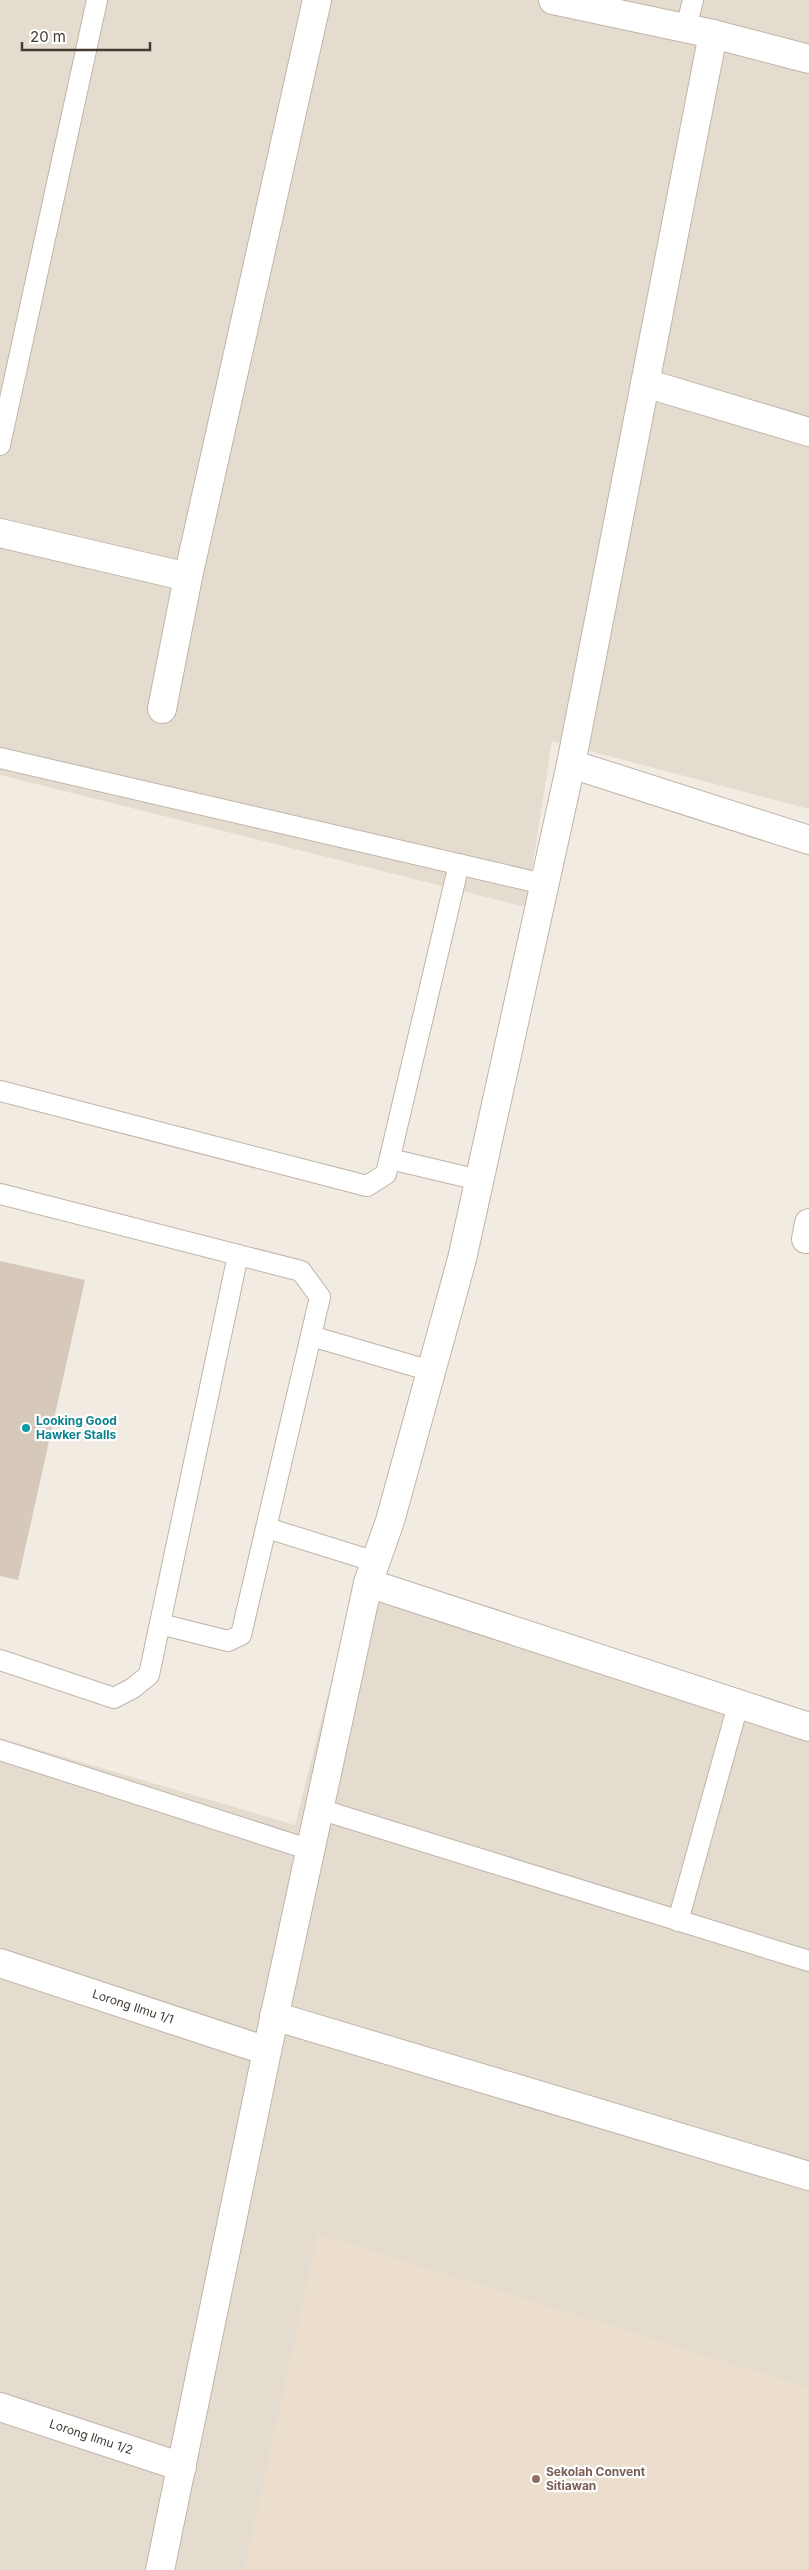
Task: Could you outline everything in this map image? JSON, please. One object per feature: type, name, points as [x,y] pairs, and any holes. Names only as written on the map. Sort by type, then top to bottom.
[{"type":"street","points":[[162,710],[188,576],[317,0]]},
{"type":"street","points":[[553,0],[713,34],[809,59]]},
{"type":"street","points":[[160,2570],[274,2016],[372,1572],[390,1521],[462,1259],[571,764],[713,34]]},
{"type":"street","points":[[645,383],[809,432]]},
{"type":"street","points":[[0,533],[188,576]]},
{"type":"street","points":[[571,764],[809,840]]},
{"type":"street","points":[[372,1572],[738,1705],[809,1727]]},
{"type":"street","name":"Lorong Ilmu 1/1","points":[[0,1963],[267,2051]]},
{"type":"street","points":[[274,2016],[809,2176]]},
{"type":"street","name":"Lorong Ilmu 1/2","points":[[0,2407],[182,2467]]},
{"type":"lane","points":[[0,445],[97,0]]},
{"type":"lane","points":[[686,28],[693,0]]},
{"type":"lane","points":[[0,758],[544,884]]},
{"type":"lane","points":[[0,1091],[367,1186],[386,1174],[459,864]]},
{"type":"lane","points":[[390,1159],[479,1180]]},
{"type":"lane","points":[[0,1194],[301,1271],[320,1297],[241,1635],[228,1641],[160,1624]]},
{"type":"lane","points":[[0,1660],[114,1698],[133,1688],[149,1675],[238,1255]]},
{"type":"lane","points":[[311,1336],[431,1371]]},
{"type":"lane","points":[[267,1528],[372,1572]]},
{"type":"lane","points":[[678,1921],[738,1705]]},
{"type":"lane","points":[[0,1750],[311,1850]]},
{"type":"lane","points":[[319,1809],[809,1961]]},
{"type":"shaded area","points":[[0,0],[809,0],[809,809],[552,741],[526,907],[0,775]]},
{"type":"shaded area","points":[[358,1575],[809,1715],[809,2570],[0,2570],[0,1738],[295,1825]]},
{"type":"shaded area","name":"Sekolah Convent Sitiawan","points":[[318,2234],[809,2388],[809,2570],[244,2570]]},
{"type":"building","name":"Looking Good Hawker Stalls","points":[[0,1261],[85,1280],[18,1580],[0,1576]]},
{"type":"place","name":"Looking Good Hawker Stalls","points":[[26,1428]]},
{"type":"place","name":"Sekolah Convent Sitiawan","points":[[536,2479]]}]
